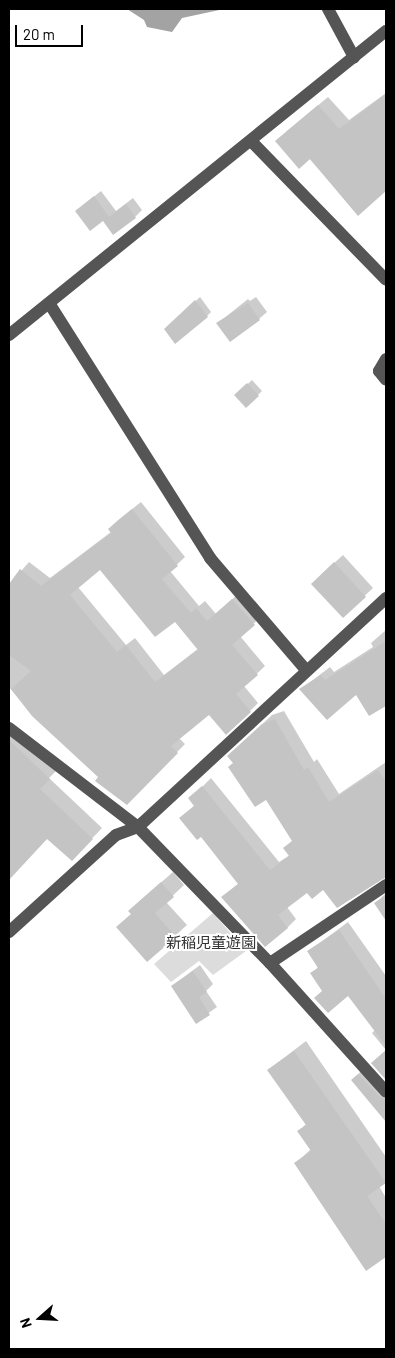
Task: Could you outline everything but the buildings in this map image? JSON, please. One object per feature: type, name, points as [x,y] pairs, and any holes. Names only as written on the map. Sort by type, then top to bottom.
[{"type":"street","points":[[328,9],[354,57]]},
{"type":"street","points":[[9,335],[252,142],[386,31]]},
{"type":"street","points":[[252,142],[386,280]]},
{"type":"street","points":[[49,304],[210,558],[306,670]]},
{"type":"street","points":[[386,359],[380,371],[386,380]]},
{"type":"street","points":[[9,932],[116,835],[138,827],[386,598]]},
{"type":"street","points":[[9,728],[138,827],[270,964],[386,1092]]},
{"type":"street","points":[[270,964],[386,885]]},
{"type":"green space","name":"新稲児童遊園","points":[[213,913],[246,951],[213,975],[199,961],[171,982],[154,964]]},
{"type":"shaded area","points":[[127,9],[224,9],[182,18],[172,32],[147,27],[144,20]]}]
